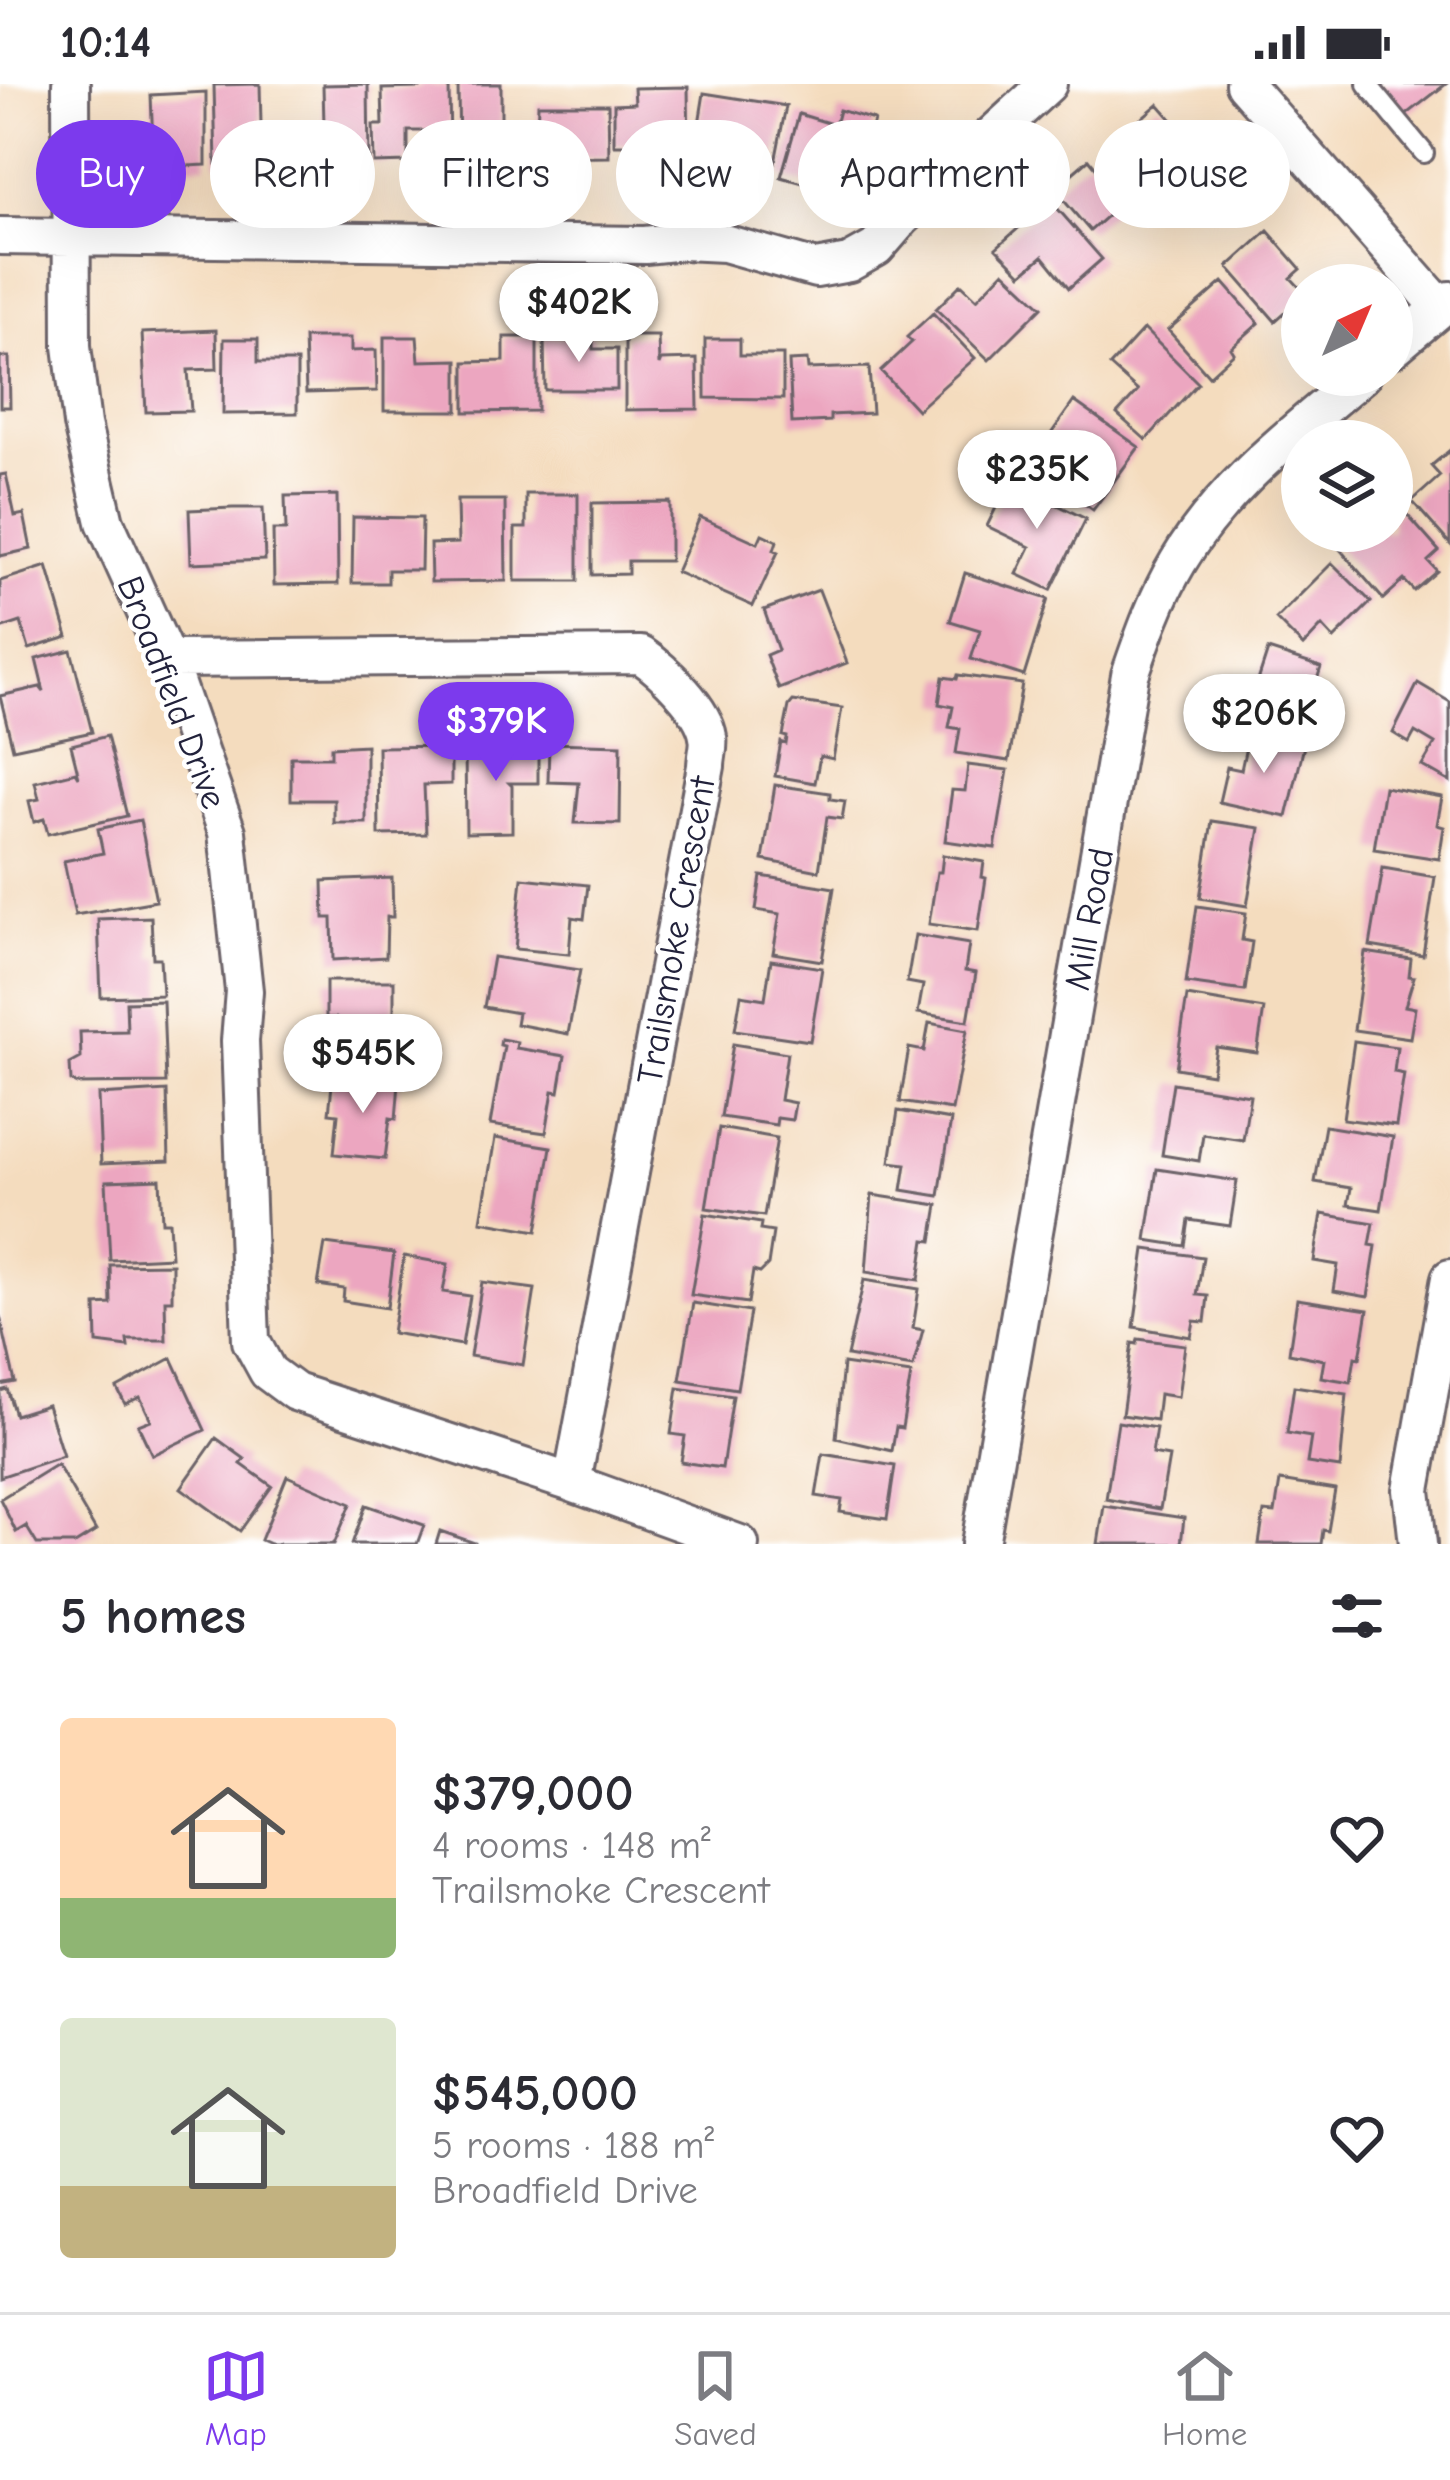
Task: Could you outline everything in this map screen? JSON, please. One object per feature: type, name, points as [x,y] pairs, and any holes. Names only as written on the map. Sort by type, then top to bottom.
[{"type":"street","name":"Broadfield Drive","points":[[71,84],[72,346],[82,424],[105,522],[167,659],[223,816],[244,991],[240,1041],[250,1341],[268,1372],[295,1392],[740,1544]]},
{"type":"street","points":[[0,236],[645,245],[682,241],[724,244],[817,269],[850,263],[876,248],[902,218],[1048,84]]},
{"type":"street","points":[[1244,84],[1445,304],[1413,332]]},
{"type":"street","name":"Mill Road","points":[[980,1544],[1130,675],[1147,626],[1178,563],[1213,513],[1262,460],[1337,396]]},
{"type":"street","name":"Trailsmoke Crescent","points":[[167,659],[641,655],[665,671],[702,722],[708,736],[706,766],[572,1483]]},
{"type":"street","points":[[1418,1544],[1412,1490],[1450,1278]]},
{"type":"lane","points":[[1367,84],[1424,153]]},
{"type":"building","points":[[260,84],[261,120],[215,120],[214,85]]},
{"type":"building","points":[[368,84],[368,120],[324,120],[323,85]]},
{"type":"building","points":[[420,84],[449,87],[450,120],[399,120],[399,162],[375,163],[375,125],[383,125],[382,89],[420,88]]},
{"type":"building","points":[[458,84],[501,84],[501,120],[458,120]]},
{"type":"building","points":[[1446,84],[1405,116],[1382,86]]},
{"type":"building","points":[[688,87],[688,120],[616,120],[614,145],[614,104],[635,103],[634,88]]},
{"type":"building","points":[[206,92],[206,165],[186,166],[186,120],[152,120],[151,95]]},
{"type":"building","points":[[704,93],[786,106],[775,162],[774,120],[700,120]]},
{"type":"building","points":[[538,104],[608,104],[609,157],[592,157],[592,120],[537,120]]},
{"type":"building","points":[[1158,104],[1172,120],[1139,120]]},
{"type":"building","points":[[839,110],[874,120],[836,120]]},
{"type":"building","points":[[799,114],[819,120],[798,120],[798,182],[781,177]]},
{"type":"building","points":[[1089,159],[1094,165],[1094,228],[1090,231],[1070,208],[1070,175]]},
{"type":"building","points":[[1070,223],[1102,259],[1069,288],[1043,256],[1022,274],[996,248],[1018,228],[1070,228]]},
{"type":"building","points":[[1268,231],[1297,264],[1281,264],[1281,316],[1275,321],[1228,267]]},
{"type":"building","points":[[1004,271],[1042,307],[989,360],[936,309],[961,284],[977,299]]},
{"type":"building","points":[[1223,282],[1259,323],[1209,376],[1168,330]]},
{"type":"building","points":[[933,313],[975,358],[917,410],[881,371],[912,342],[907,337]]},
{"type":"building","points":[[1144,329],[1198,383],[1146,440],[1117,414],[1138,391],[1110,366]]},
{"type":"building","points":[[216,330],[217,369],[188,370],[191,411],[146,412],[142,333]]},
{"type":"building","points":[[593,336],[593,349],[617,349],[617,390],[545,390],[544,337]]},
{"type":"building","points":[[625,336],[658,336],[659,365],[661,360],[697,359],[698,409],[625,410]]},
{"type":"building","points":[[384,337],[417,337],[419,361],[458,360],[458,411],[384,411]]},
{"type":"building","points":[[504,337],[537,337],[537,411],[465,412],[465,362],[504,361]]},
{"type":"building","points":[[304,338],[351,338],[351,351],[376,350],[377,391],[306,393]]},
{"type":"building","points":[[224,339],[258,339],[258,362],[297,362],[297,413],[223,414]]},
{"type":"building","points":[[705,339],[740,339],[740,355],[783,355],[783,399],[705,398]]},
{"type":"building","points":[[0,357],[9,357],[10,407],[0,407]]},
{"type":"building","points":[[807,360],[808,369],[869,367],[872,413],[792,423],[789,361]]},
{"type":"building","points":[[1074,401],[1139,447],[1093,510],[1062,487],[1078,465],[1046,441]]},
{"type":"building","points":[[1450,450],[1450,544],[1413,502],[1440,476],[1431,466]]},
{"type":"building","points":[[6,474],[15,516],[24,514],[31,549],[0,556],[0,475]]},
{"type":"building","points":[[1009,481],[1086,519],[1051,590],[1017,574],[1030,547],[987,526]]},
{"type":"building","points":[[526,494],[578,494],[578,581],[515,581],[515,528],[526,528]]},
{"type":"building","points":[[337,495],[338,584],[274,585],[273,530],[286,530],[285,496]]},
{"type":"building","points":[[457,500],[505,500],[506,581],[431,582],[430,544],[458,543]]},
{"type":"building","points":[[670,502],[670,561],[628,561],[628,574],[592,575],[592,503]]},
{"type":"building","points":[[263,508],[265,560],[191,563],[189,510]]},
{"type":"building","points":[[353,517],[422,518],[421,570],[388,570],[388,583],[352,583]]},
{"type":"building","points":[[700,517],[758,543],[762,534],[777,541],[774,550],[778,552],[753,606],[676,572]]},
{"type":"building","points":[[1413,521],[1439,551],[1428,561],[1437,571],[1414,591],[1404,580],[1383,599],[1342,552],[1413,552]]},
{"type":"building","points":[[1332,563],[1371,602],[1334,639],[1322,626],[1303,646],[1276,619]]},
{"type":"building","points":[[47,566],[68,637],[29,649],[21,622],[0,629],[0,581]]},
{"type":"building","points":[[965,573],[1048,599],[1024,676],[971,659],[980,630],[950,621]]},
{"type":"building","points":[[819,590],[847,663],[779,689],[766,655],[778,650],[764,610]]},
{"type":"building","points":[[71,650],[92,732],[13,749],[0,696],[40,687],[44,692],[36,659]]},
{"type":"building","points":[[1268,650],[1321,667],[1300,735],[1234,715],[1245,681],[1257,684]]},
{"type":"building","points":[[958,675],[1022,684],[1009,761],[956,753],[960,729],[949,727],[953,707],[939,704],[943,677],[957,679]]},
{"type":"building","points":[[1418,683],[1450,702],[1450,782],[1422,766],[1435,744],[1415,732],[1409,743],[1393,733]]},
{"type":"building","points":[[793,701],[842,708],[833,759],[820,756],[815,783],[775,776]]},
{"type":"building","points":[[1249,733],[1304,746],[1287,817],[1219,802],[1227,767],[1241,770]]},
{"type":"building","points":[[107,736],[127,816],[48,834],[44,819],[34,822],[29,801],[39,799],[35,782],[76,772],[79,777],[71,745]]},
{"type":"building","points":[[549,743],[621,745],[620,824],[575,823],[579,783],[548,782]]},
{"type":"building","points":[[366,745],[366,823],[334,823],[334,800],[291,800],[291,757],[331,757],[331,747]]},
{"type":"building","points":[[451,746],[451,784],[424,785],[426,834],[379,835],[378,747]]},
{"type":"building","points":[[465,746],[538,746],[538,783],[509,783],[512,832],[466,833]]},
{"type":"building","points":[[968,765],[1008,770],[995,848],[945,841],[952,790],[965,791]]},
{"type":"building","points":[[775,785],[830,793],[830,799],[845,801],[842,819],[827,817],[819,871],[763,860]]},
{"type":"building","points":[[1384,787],[1442,797],[1437,825],[1444,827],[1439,859],[1374,849]]},
{"type":"building","points":[[140,820],[156,901],[75,915],[64,861],[103,853],[98,829]]},
{"type":"building","points":[[1212,821],[1260,828],[1247,906],[1200,898]]},
{"type":"building","points":[[943,855],[984,862],[978,931],[929,924]]},
{"type":"building","points":[[1383,868],[1435,877],[1423,955],[1370,946]]},
{"type":"building","points":[[761,876],[834,888],[822,961],[773,953],[780,914],[756,910]]},
{"type":"building","points":[[392,878],[393,917],[387,917],[386,957],[333,960],[332,918],[324,918],[323,881]]},
{"type":"building","points":[[522,878],[588,885],[584,919],[572,917],[569,954],[515,949]]},
{"type":"building","points":[[1197,906],[1246,913],[1242,940],[1252,942],[1245,991],[1186,983]]},
{"type":"building","points":[[151,917],[153,958],[160,958],[162,995],[101,997],[98,919]]},
{"type":"building","points":[[915,935],[969,944],[965,971],[976,973],[968,1021],[918,1013],[923,985],[907,982]]},
{"type":"building","points":[[1365,952],[1411,959],[1409,976],[1414,977],[1405,1006],[1415,1008],[1410,1038],[1354,1030]]},
{"type":"building","points":[[493,957],[580,970],[568,1034],[516,1024],[518,1013],[484,1007]]},
{"type":"building","points":[[771,960],[822,968],[810,1041],[735,1030],[741,995],[765,999]]},
{"type":"building","points":[[326,981],[394,981],[394,1016],[387,1016],[387,1058],[336,1058],[336,1018],[326,1018]]},
{"type":"building","points":[[1187,996],[1264,1009],[1257,1053],[1216,1047],[1212,1074],[1176,1068]]},
{"type":"building","points":[[163,1001],[166,1083],[71,1081],[70,1064],[81,1058],[80,1032],[127,1031],[126,1002]]},
{"type":"building","points":[[929,1023],[967,1030],[952,1110],[900,1102],[909,1048],[924,1051]]},
{"type":"building","points":[[501,1039],[517,1042],[516,1048],[565,1056],[546,1133],[490,1125],[504,1046]]},
{"type":"building","points":[[1354,1041],[1397,1047],[1394,1072],[1404,1074],[1396,1126],[1343,1119]]},
{"type":"building","points":[[733,1044],[787,1053],[780,1100],[795,1103],[792,1120],[777,1118],[776,1125],[721,1117]]},
{"type":"building","points":[[333,1076],[399,1083],[385,1159],[334,1154],[338,1114],[329,1113]]},
{"type":"building","points":[[1173,1083],[1250,1095],[1243,1140],[1203,1134],[1199,1161],[1162,1155]]},
{"type":"building","points":[[167,1091],[169,1161],[101,1164],[98,1095]]},
{"type":"building","points":[[898,1111],[951,1120],[939,1196],[902,1190],[906,1164],[890,1162]]},
{"type":"building","points":[[1325,1126],[1393,1137],[1381,1210],[1348,1205],[1351,1188],[1315,1182]]},
{"type":"building","points":[[719,1128],[777,1138],[764,1216],[706,1208]]},
{"type":"building","points":[[495,1138],[551,1147],[537,1231],[481,1221]]},
{"type":"building","points":[[1157,1169],[1237,1181],[1230,1226],[1189,1220],[1185,1246],[1146,1240]]},
{"type":"building","points":[[160,1179],[162,1222],[169,1222],[171,1257],[110,1260],[106,1181]]},
{"type":"building","points":[[872,1195],[938,1205],[932,1241],[925,1240],[919,1280],[866,1272]]},
{"type":"building","points":[[705,1214],[761,1223],[760,1230],[773,1232],[768,1265],[760,1273],[753,1271],[748,1303],[691,1295]]},
{"type":"building","points":[[1322,1214],[1374,1223],[1370,1245],[1376,1246],[1368,1297],[1334,1291],[1338,1265],[1314,1261]]},
{"type":"building","points":[[325,1244],[394,1253],[387,1308],[343,1301],[344,1289],[318,1285]]},
{"type":"building","points":[[1145,1249],[1203,1257],[1197,1295],[1208,1296],[1205,1322],[1194,1321],[1191,1337],[1134,1327]]},
{"type":"building","points":[[404,1256],[448,1264],[443,1292],[470,1296],[462,1345],[392,1333]]},
{"type":"building","points":[[172,1264],[172,1300],[165,1300],[166,1340],[127,1340],[128,1347],[97,1343],[96,1305],[111,1304],[110,1265]]},
{"type":"building","points":[[864,1280],[919,1289],[913,1328],[923,1330],[913,1367],[847,1356]]},
{"type":"building","points":[[482,1282],[535,1289],[523,1365],[470,1356]]},
{"type":"building","points":[[1297,1299],[1368,1310],[1351,1382],[1321,1377],[1324,1360],[1289,1353]]},
{"type":"building","points":[[693,1303],[750,1312],[737,1389],[680,1380]]},
{"type":"building","points":[[0,1316],[15,1382],[0,1385]]},
{"type":"building","points":[[1138,1339],[1185,1345],[1178,1397],[1159,1394],[1156,1420],[1122,1415],[1132,1343],[1137,1344]]},
{"type":"building","points":[[172,1358],[205,1430],[152,1455],[138,1425],[151,1420],[140,1397],[125,1404],[117,1388]]},
{"type":"building","points":[[843,1364],[911,1374],[902,1428],[896,1427],[892,1451],[836,1438]]},
{"type":"building","points":[[1294,1386],[1347,1394],[1340,1468],[1307,1463],[1311,1437],[1287,1433]]},
{"type":"building","points":[[678,1388],[733,1396],[722,1468],[681,1462],[685,1436],[671,1434]]},
{"type":"building","points":[[7,1389],[15,1415],[47,1405],[63,1456],[0,1477],[0,1391]]},
{"type":"building","points":[[1118,1422],[1156,1428],[1152,1454],[1169,1457],[1160,1509],[1106,1499]]},
{"type":"building","points":[[216,1438],[272,1486],[240,1531],[181,1488]]},
{"type":"building","points":[[823,1454],[895,1466],[887,1519],[840,1512],[842,1500],[816,1496]]},
{"type":"building","points":[[57,1464],[96,1531],[75,1544],[37,1544],[26,1526],[16,1532],[0,1499]]},
{"type":"building","points":[[287,1476],[351,1504],[334,1544],[261,1540]]},
{"type":"building","points":[[1280,1481],[1335,1490],[1321,1544],[1259,1544],[1264,1512],[1275,1513]]},
{"type":"building","points":[[366,1505],[424,1525],[417,1544],[352,1544]]},
{"type":"building","points":[[1104,1506],[1184,1518],[1181,1544],[1098,1544]]},
{"type":"building","points":[[440,1531],[475,1543],[475,1544],[436,1544]]}]
